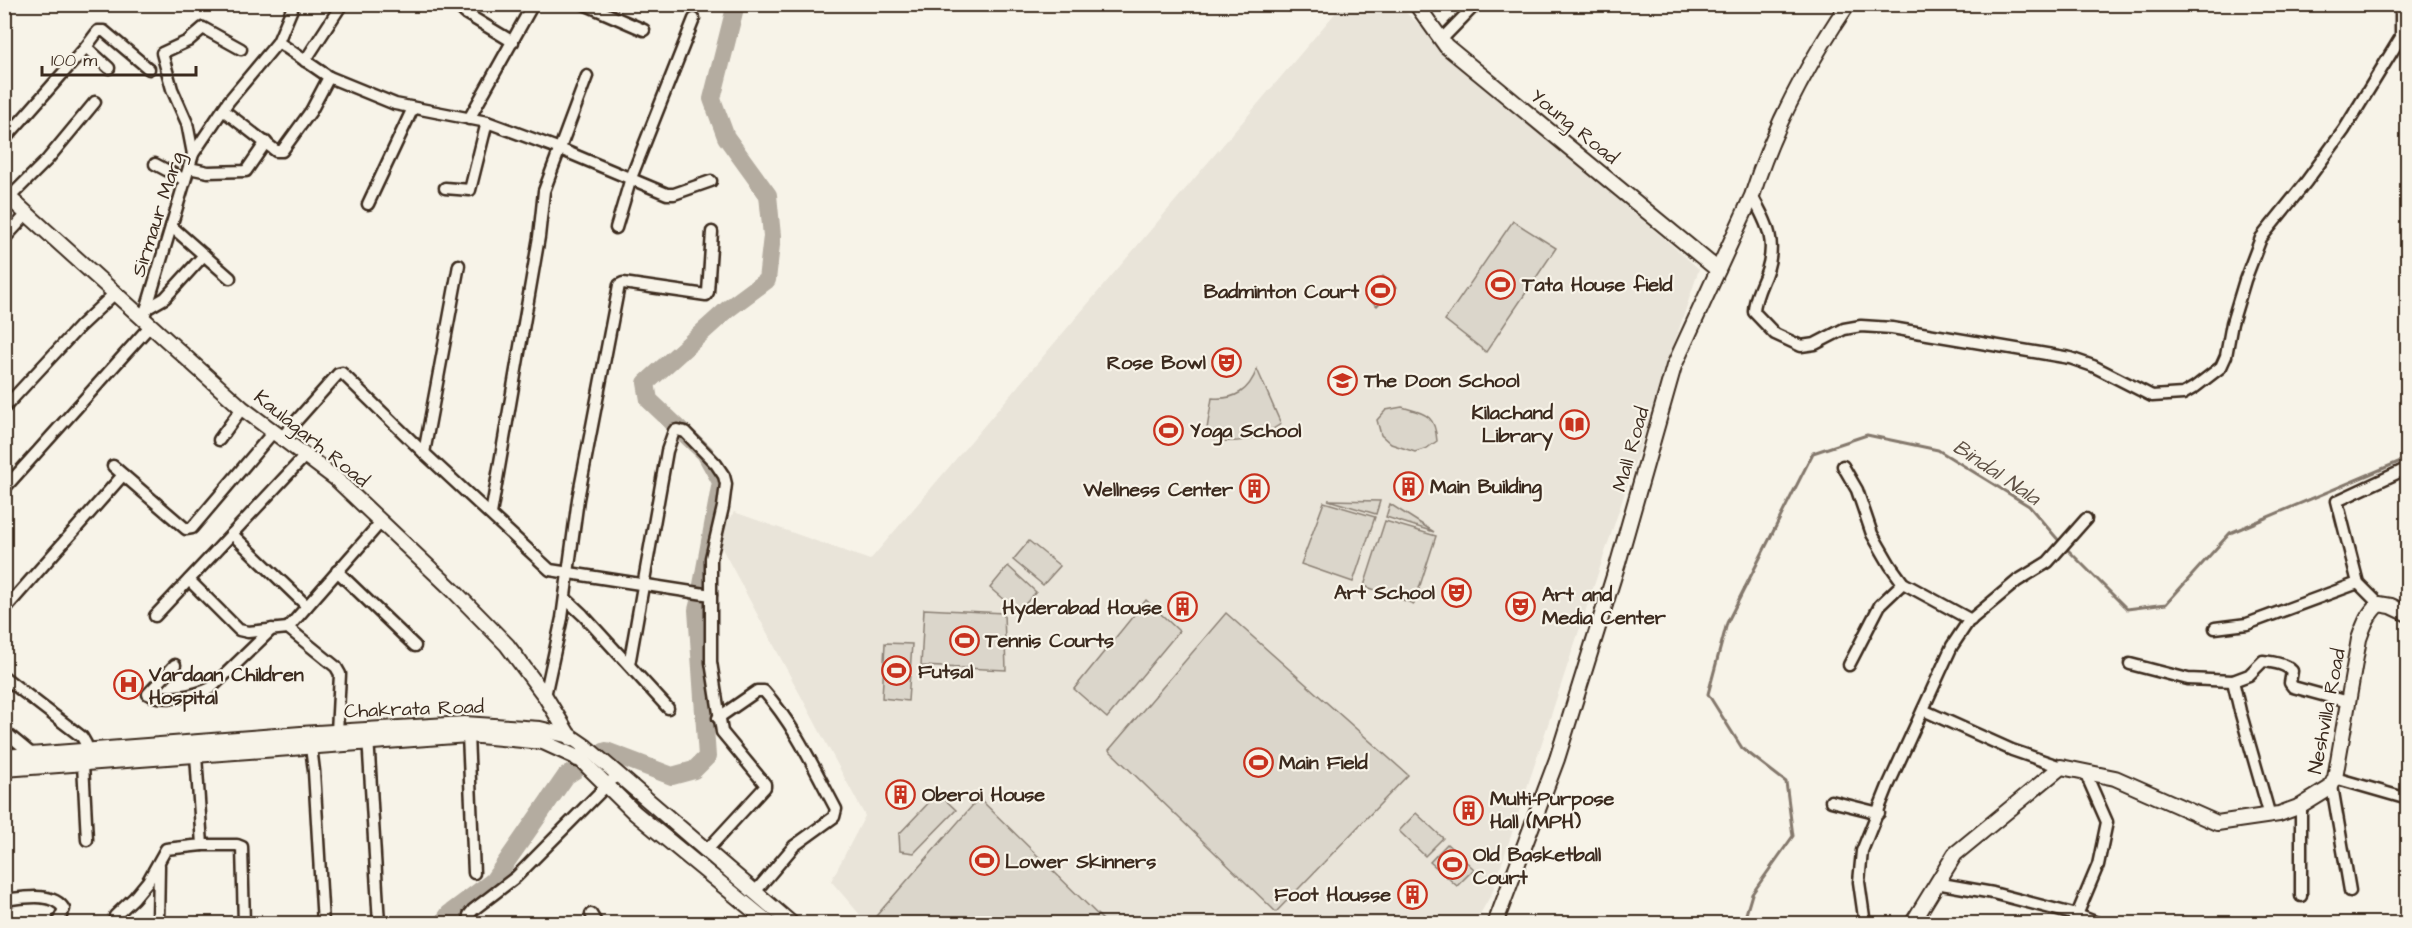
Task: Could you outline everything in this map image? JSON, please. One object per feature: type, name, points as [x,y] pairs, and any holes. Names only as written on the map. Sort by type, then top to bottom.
[{"type":"street","name":"Sirmaur Marg","points":[[146,318],[171,226],[194,154],[222,111],[278,42],[294,4]]},
{"type":"street","points":[[305,61],[342,4]]},
{"type":"street","points":[[456,4],[467,9],[513,42]]},
{"type":"street","points":[[469,119],[533,4]]},
{"type":"street","points":[[584,4],[644,30]]},
{"type":"street","name":"Young Road","points":[[1416,4],[1441,40],[1718,270]]},
{"type":"street","points":[[1441,40],[1476,4]]},
{"type":"street","name":"Mall Road","points":[[1495,924],[1524,852],[1561,748],[1618,563],[1674,366],[1752,195],[1761,167],[1805,73],[1848,4]]},
{"type":"street","points":[[1752,195],[1766,221],[1772,242],[1769,267],[1754,305],[1754,312],[1775,334],[1801,346],[1809,345],[1844,329],[1861,326],[1892,328],[2070,358],[2093,366],[2152,396],[2183,394],[2221,367],[2226,356],[2232,323],[2245,280],[2261,238],[2344,130],[2401,38],[2401,4]]},
{"type":"street","points":[[616,228],[631,178],[694,19]]},
{"type":"street","points":[[194,154],[187,123],[172,88],[162,53],[188,41],[203,28],[241,49]]},
{"type":"street","points":[[4,140],[98,32],[104,31],[149,69]]},
{"type":"street","points":[[278,42],[329,77],[395,104],[487,122],[671,194],[711,181]]},
{"type":"street","points":[[87,47],[109,68]]},
{"type":"street","points":[[490,514],[539,237],[543,196],[587,76]]},
{"type":"street","points":[[222,111],[276,151],[282,151],[311,111],[329,77]]},
{"type":"street","points":[[7,195],[47,160],[94,102]]},
{"type":"street","points":[[368,204],[413,108]]},
{"type":"street","points":[[445,188],[470,190],[487,122]]},
{"type":"street","points":[[189,168],[208,172],[246,171],[266,142]]},
{"type":"street","points":[[155,164],[185,180]]},
{"type":"street","name":"Kaulagarh Road","points":[[7,195],[114,294],[146,318],[242,408],[335,478],[381,522],[507,645],[545,696],[570,736]]},
{"type":"street","points":[[4,239],[27,214]]},
{"type":"street","points":[[171,226],[230,278]]},
{"type":"street","points":[[545,696],[565,598],[578,499],[618,285],[623,283],[706,295],[712,260],[712,232]]},
{"type":"street","points":[[4,489],[146,318],[204,255]]},
{"type":"street","points":[[424,453],[459,265]]},
{"type":"street","points":[[4,408],[80,326],[114,294]]},
{"type":"street","points":[[113,466],[186,529],[192,528],[278,435],[338,374],[342,373],[550,570],[711,595]]},
{"type":"street","points":[[219,440],[242,408]]},
{"type":"street","points":[[629,665],[667,451],[674,431],[682,431],[720,469],[726,484],[711,558],[711,662],[718,718],[726,740],[765,784],[765,787],[706,850]]},
{"type":"street","points":[[155,616],[306,456]]},
{"type":"street","points":[[1843,466],[1857,490],[1872,534],[1903,583],[1971,620]]},
{"type":"street","points":[[2408,468],[2337,500],[2358,583],[2379,604],[2391,606],[2408,614]]},
{"type":"street","points":[[4,609],[123,475]]},
{"type":"street","points":[[1865,924],[1860,882],[1862,851],[1888,786],[1952,646],[1971,620],[2017,581],[2048,561],[2086,519]]},
{"type":"street","points":[[288,628],[381,522]]},
{"type":"street","points":[[232,534],[307,606]]},
{"type":"street","points":[[337,572],[415,646]]},
{"type":"street","points":[[189,580],[239,630],[248,632],[288,628],[336,668],[340,674],[337,732]]},
{"type":"street","points":[[1849,665],[1880,605],[1903,583]]},
{"type":"street","points":[[2215,628],[2247,624],[2358,583]]},
{"type":"street","points":[[565,598],[584,615],[668,708]]},
{"type":"street","name":"Neshvilla Road","points":[[2061,767],[2115,778],[2217,823],[2270,816],[2301,806],[2333,782],[2359,639],[2369,615],[2379,604]]},
{"type":"street","points":[[175,665],[148,694],[159,698],[200,694],[211,688],[272,629]]},
{"type":"street","points":[[2130,664],[2188,679],[2234,681],[2249,675],[2263,661],[2270,662],[2289,667],[2292,671],[2290,683],[2293,687],[2348,702]]},
{"type":"street","points":[[4,677],[82,737],[86,744],[87,840]]},
{"type":"street","points":[[2234,681],[2240,711],[2270,816]]},
{"type":"street","points":[[718,718],[757,691],[764,691],[781,710],[798,736],[836,809],[834,817],[794,846],[755,892]]},
{"type":"street","points":[[1923,710],[2012,750],[2061,767]]},
{"type":"street","name":"Chakrata Road","points":[[4,757],[33,755],[85,758],[196,755],[310,747],[464,724],[540,729],[570,736],[586,747],[792,924]]},
{"type":"street","points":[[4,731],[33,755]]},
{"type":"street","name":"Chakrata Road","points":[[4,769],[85,758],[337,732],[368,737],[468,735],[543,742],[579,758],[635,813],[770,924]]},
{"type":"street","points":[[468,735],[474,873]]},
{"type":"street","points":[[570,736],[579,758]]},
{"type":"street","points":[[368,737],[379,924]]},
{"type":"street","points":[[310,747],[314,771],[322,924]]},
{"type":"street","points":[[196,755],[201,845]]},
{"type":"street","points":[[1912,924],[1955,854],[2061,767]]},
{"type":"street","points":[[2075,919],[2098,865],[2107,822],[2085,772]]},
{"type":"street","points":[[470,924],[469,915],[473,910],[516,877],[617,775]]},
{"type":"street","points":[[2350,891],[2333,782],[2408,800]]},
{"type":"street","points":[[1831,801],[1879,813]]},
{"type":"street","points":[[2301,806],[2301,896]]},
{"type":"street","points":[[115,916],[148,881],[166,849],[237,844],[242,847],[244,924]]},
{"type":"street","points":[[158,924],[159,861]]},
{"type":"street","points":[[1936,883],[1993,893],[2075,919],[2100,924]]},
{"type":"street","points":[[4,900],[39,898],[58,902],[64,909],[57,924]]},
{"type":"shaded area","name":"The Doon School","points":[[1342,5],[1397,5],[1699,269],[1492,893],[1475,923],[867,923],[831,881],[865,816],[717,539],[734,512],[870,560]]},
{"type":"shaded area","name":"Tata House field","points":[[1513,221],[1556,248],[1486,352],[1445,320]]},
{"type":"shaded area","name":"Badminton Court","points":[[1383,276],[1396,287],[1377,306],[1365,296]]},
{"type":"shaded area","points":[[1257,369],[1281,424],[1262,434],[1240,441],[1223,441],[1206,435],[1212,398],[1234,396],[1250,383]]},
{"type":"shaded area","points":[[1402,407],[1428,416],[1434,425],[1437,441],[1415,452],[1391,444],[1381,435],[1377,420],[1386,410]]},
{"type":"shaded area","points":[[1328,500],[1380,501],[1376,514]]},
{"type":"shaded area","points":[[1324,502],[1375,517],[1353,582],[1301,564]]},
{"type":"shaded area","points":[[1390,504],[1434,532],[1386,517]]},
{"type":"shaded area","points":[[1385,521],[1436,536],[1414,604],[1364,586]]},
{"type":"shaded area","points":[[1029,541],[1060,566],[1043,585],[1013,560]]},
{"type":"shaded area","points":[[1008,566],[1036,592],[1018,612],[990,588]]},
{"type":"shaded area","points":[[1146,600],[1179,631],[1107,718],[1074,689]]},
{"type":"shaded area","name":"Tennis Courts","points":[[924,609],[1004,613],[1006,670],[921,666]]},
{"type":"shaded area","name":"Main Field","points":[[1226,613],[1408,775],[1276,912],[1109,750]]},
{"type":"shaded area","name":"Futsal","points":[[885,643],[912,644],[908,701],[882,698]]},
{"type":"shaded area","points":[[938,793],[956,810],[914,853],[900,851],[899,834]]},
{"type":"shaded area","name":"Lower Skinners","points":[[979,798],[1106,923],[870,923]]},
{"type":"shaded area","name":"Old Basketball Court","points":[[1416,813],[1443,838],[1425,856],[1399,831]]},
{"type":"shaded area","name":"Old Basketball Court","points":[[1447,844],[1474,869],[1457,886],[1430,862]]},
{"type":"waterway","points":[[702,585],[721,482],[705,453],[649,400],[646,383],[728,309],[767,280],[772,236],[768,195],[726,137],[712,99],[736,4]]},
{"type":"waterway","name":"Bindal Nala","points":[[1743,924],[1752,894],[1793,836],[1786,782],[1742,748],[1708,694],[1727,623],[1813,453],[1867,435],[1938,450],[2029,506],[2060,542]]},
{"type":"waterway","name":"Bindal Nala","points":[[2065,547],[2127,609],[2166,604],[2230,533],[2408,458]]},
{"type":"waterway","points":[[601,753],[606,751],[672,776],[694,770],[707,757],[697,610],[699,602]]},
{"type":"waterway","points":[[442,924],[449,914],[493,881],[566,776],[577,769]]},
{"type":"place","name":"Tata House field","points":[[1501,284]]},
{"type":"place","name":"Badminton Court","points":[[1380,291]]},
{"type":"place","name":"Rose Bowl","points":[[1227,362]]},
{"type":"place","name":"The Doon School","points":[[1343,380]]},
{"type":"place","name":"Kilachand Library","points":[[1574,424]]},
{"type":"place","name":"Yoga School","points":[[1169,430]]},
{"type":"place","name":"Main Building","points":[[1409,486]]},
{"type":"place","name":"Wellness Center","points":[[1254,489]]},
{"type":"place","name":"Art School","points":[[1456,592]]},
{"type":"place","name":"Art and Media Center","points":[[1521,606]]},
{"type":"place","name":"Hyderabad House","points":[[1183,607]]},
{"type":"place","name":"Tennis Courts","points":[[964,640]]},
{"type":"place","name":"Futsal","points":[[897,671]]},
{"type":"place","name":"Vardaan Children Hospital","points":[[128,685]]},
{"type":"place","name":"Main Field","points":[[1258,762]]},
{"type":"place","name":"Oberoi House","points":[[901,794]]},
{"type":"place","name":"Multi-Purpose Hall (MPH)","points":[[1469,810]]},
{"type":"place","name":"Lower Skinners","points":[[984,861]]},
{"type":"place","name":"Old Basketball Court","points":[[1452,865]]},
{"type":"place","name":"Foot Housse","points":[[1412,894]]}]
